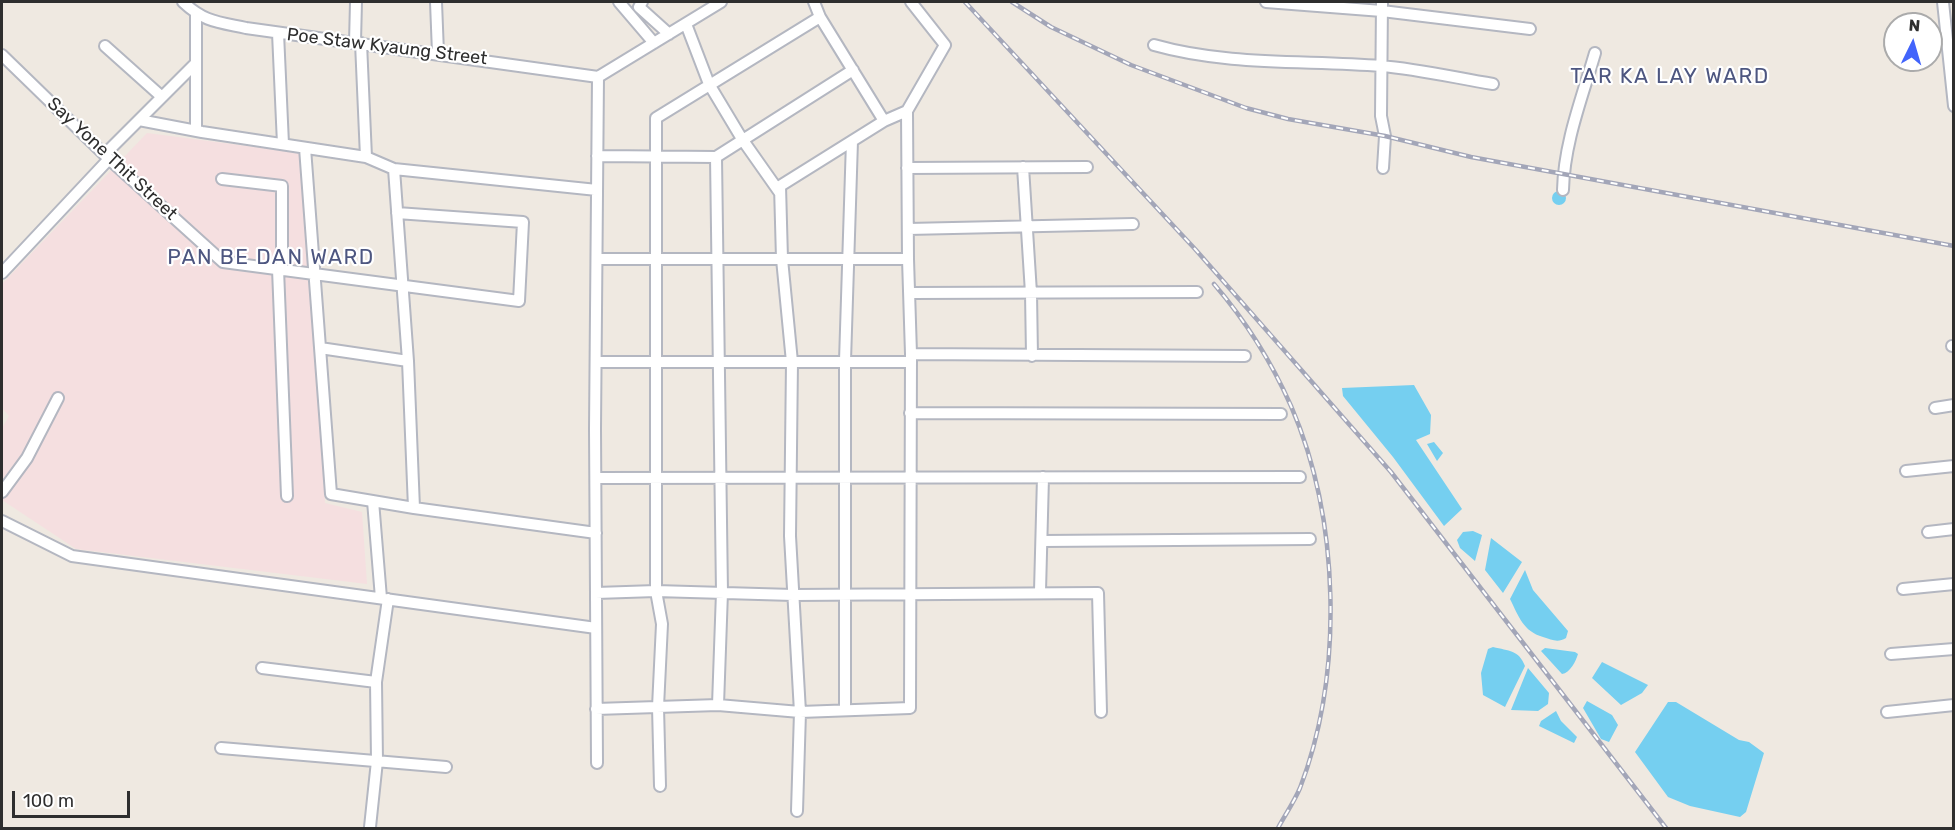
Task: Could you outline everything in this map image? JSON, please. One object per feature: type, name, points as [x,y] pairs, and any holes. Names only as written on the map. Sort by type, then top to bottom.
[{"type":"street","points":[[356,2],[366,157]]},
{"type":"street","points":[[436,2],[438,53]]},
{"type":"street","points":[[618,2],[654,43]]},
{"type":"street","points":[[642,2],[639,7],[669,34]]},
{"type":"street","points":[[597,763],[598,77],[721,2]]},
{"type":"street","points":[[814,2],[820,17],[884,121]]},
{"type":"street","points":[[596,709],[718,705],[800,712],[910,708],[911,294],[908,259],[907,111],[945,45],[911,2]]},
{"type":"street","points":[[1266,2],[1382,6],[1530,29]]},
{"type":"street","points":[[1943,2],[1949,38],[1953,106]]},
{"type":"street","name":"Poe Staw Kyaung Street","points":[[187,3],[196,14],[208,21],[278,33],[438,53],[598,77]]},
{"type":"street","points":[[1382,6],[1381,116],[1385,136],[1383,168]]},
{"type":"street","points":[[196,14],[196,131]]},
{"type":"street","points":[[660,786],[658,707],[662,624],[656,591],[657,260],[654,158],[656,118],[820,17]]},
{"type":"street","points":[[686,24],[709,84],[742,139],[780,193]]},
{"type":"street","points":[[278,33],[283,144]]},
{"type":"street","points":[[1154,45],[1183,53],[1252,62],[1382,66],[1493,84]]},
{"type":"street","points":[[105,46],[162,98]]},
{"type":"street","points":[[1563,190],[1563,169],[1595,53]]},
{"type":"street","name":"Say Yone Thit Street","points":[[2,55],[107,157],[223,262],[280,269]]},
{"type":"street","points":[[2,273],[140,120],[196,63]]},
{"type":"street","points":[[597,156],[716,158],[742,139],[853,70]]},
{"type":"street","points":[[797,811],[800,712],[793,595],[792,362],[782,259],[780,186],[884,121],[907,111]]},
{"type":"street","points":[[140,120],[196,131],[366,157],[394,169],[597,190]]},
{"type":"street","points":[[845,709],[844,362],[852,141]]},
{"type":"street","points":[[305,148],[331,494],[596,533]]},
{"type":"street","points":[[716,158],[717,361],[722,592],[718,705]]},
{"type":"street","points":[[907,168],[1087,166]]},
{"type":"street","points":[[1023,167],[1031,293],[1032,356]]},
{"type":"street","points":[[394,169],[408,361],[414,508]]},
{"type":"street","points":[[222,179],[282,186],[280,269],[287,496]]},
{"type":"street","points":[[280,269],[519,301],[523,222],[397,213]]},
{"type":"street","points":[[908,229],[1133,224]]},
{"type":"street","points":[[597,259],[908,259]]},
{"type":"street","points":[[911,294],[1197,292]]},
{"type":"street","points":[[320,348],[408,361]]},
{"type":"street","points":[[596,362],[844,362],[910,358],[1032,356],[1245,356]]},
{"type":"street","points":[[2,492],[27,458],[58,398]]},
{"type":"street","points":[[1935,408],[1953,405]]},
{"type":"street","points":[[910,413],[1281,414]]},
{"type":"street","points":[[1906,471],[1953,466]]},
{"type":"street","points":[[1040,591],[1043,477]]},
{"type":"street","points":[[596,478],[1300,477]]},
{"type":"street","points":[[370,827],[377,761],[376,682],[384,598],[373,501]]},
{"type":"street","points":[[2,521],[72,556],[596,628]]},
{"type":"street","points":[[1928,532],[1953,529]]},
{"type":"street","points":[[1042,542],[1129,539],[1310,539]]},
{"type":"street","points":[[1904,589],[1953,584]]},
{"type":"street","points":[[596,593],[656,591],[793,595],[1098,592],[1101,712]]},
{"type":"street","points":[[1891,654],[1953,649]]},
{"type":"street","points":[[262,668],[376,682]]},
{"type":"street","points":[[1887,712],[1953,705]]},
{"type":"street","points":[[221,748],[446,767]]},
{"type":"shaded area","points":[[147,133],[301,153],[325,503],[362,512],[367,584],[76,549],[2,500],[2,428],[9,416],[2,408],[2,284]]},
{"type":"water","points":[[1556,191],[1562,191],[1566,198],[1562,205],[1556,205],[1552,201],[1552,195]]},
{"type":"water","points":[[1414,385],[1431,415],[1430,434],[1416,440],[1462,509],[1444,526],[1393,457],[1343,396],[1342,388]]},
{"type":"water","points":[[1434,442],[1443,453],[1437,461],[1427,444]]},
{"type":"water","points":[[1473,531],[1482,535],[1475,561],[1460,548],[1457,540],[1463,532]]},
{"type":"water","points":[[1491,538],[1522,562],[1503,593],[1485,570]]},
{"type":"water","points":[[1525,570],[1533,590],[1568,631],[1566,638],[1555,640],[1536,634],[1526,627],[1519,617],[1510,599]]},
{"type":"water","points":[[1493,647],[1516,654],[1525,666],[1505,707],[1483,695],[1481,673],[1488,649]]},
{"type":"water","points":[[1545,648],[1578,654],[1570,669],[1562,674],[1541,651]]},
{"type":"water","points":[[1602,662],[1648,685],[1642,693],[1621,705],[1592,678]]},
{"type":"water","points":[[1528,668],[1549,693],[1548,704],[1538,711],[1511,710]]},
{"type":"water","points":[[1587,701],[1612,715],[1618,725],[1609,742],[1601,739],[1583,708]]},
{"type":"water","points":[[1668,702],[1676,702],[1739,740],[1749,742],[1764,753],[1746,812],[1740,817],[1690,806],[1668,797],[1635,752]]},
{"type":"water","points":[[1556,711],[1561,721],[1577,737],[1574,743],[1539,726],[1541,721]]},
{"type":"railway","points":[[965,2],[1195,249],[1391,472],[1666,828]]},
{"type":"railway","points":[[1012,2],[1051,27],[1131,65],[1246,108],[1288,119],[1385,136],[1471,157],[1954,246]]},
{"type":"railway","points":[[1214,284],[1257,342],[1291,406],[1307,450],[1319,497],[1327,546],[1330,596],[1329,646],[1324,696],[1314,743],[1300,788],[1278,828]]},
{"type":"district","name":"TAR KA LAY WARD","points":[[1670,77]]},
{"type":"district","name":"PAN BE DAN WARD","points":[[271,258]]}]
